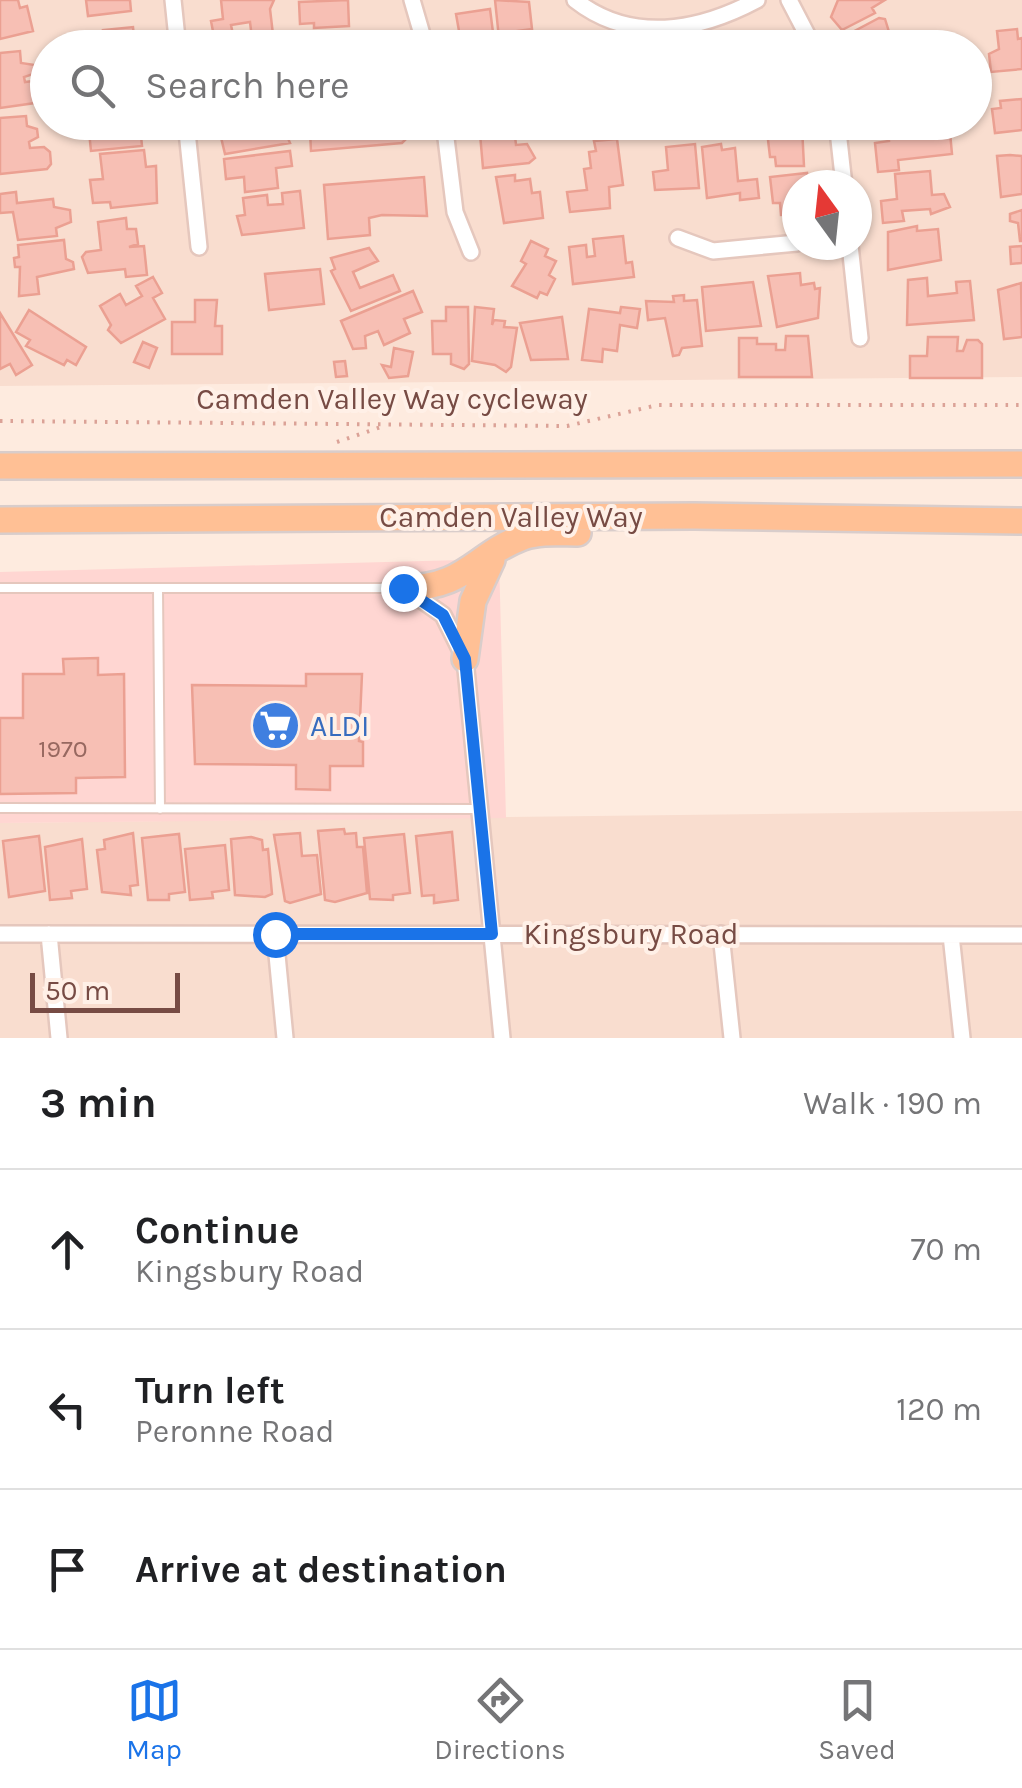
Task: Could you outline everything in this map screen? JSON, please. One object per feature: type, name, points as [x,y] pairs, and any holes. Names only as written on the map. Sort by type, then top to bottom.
[{"type":"main road","name":"Camden Valley Way","points":[[0,466],[1022,464]]},
{"type":"main road","name":"Camden Valley Way","points":[[0,520],[694,516],[1022,521]]},
{"type":"main road","points":[[403,588],[432,588],[450,582],[529,535],[660,533],[694,516]]},
{"type":"main road","points":[[465,659],[473,601],[497,552]]},
{"type":"street","points":[[173,0],[176,30]]},
{"type":"street","points":[[412,0],[421,30]]},
{"type":"street","points":[[575,0],[613,20],[668,30],[714,21],[757,0]]},
{"type":"street","points":[[789,0],[805,30]]},
{"type":"street","points":[[188,140],[199,247]]},
{"type":"street","points":[[446,140],[455,212],[470,252]]},
{"type":"street","points":[[839,140],[842,170]]},
{"type":"street","points":[[678,238],[713,251],[782,245]]},
{"type":"street","points":[[852,260],[860,338]]},
{"type":"street","points":[[403,588],[443,615],[465,659],[502,1038]]},
{"type":"street","name":"Kingsbury Road","points":[[0,934],[1022,935]]},
{"type":"street","points":[[49,934],[59,1038]]},
{"type":"street","points":[[275,934],[285,1038]]},
{"type":"street","points":[[721,934],[732,1038]]},
{"type":"street","points":[[952,934],[962,1038]]},
{"type":"lane","points":[[0,588],[403,588]]},
{"type":"lane","points":[[158,589],[160,809]]},
{"type":"lane","points":[[0,808],[480,810]]},
{"type":"path","name":"Camden Valley Way cycleway","points":[[0,421],[566,426],[658,405],[1022,406]]},
{"type":"shaded area","points":[[0,0],[1022,0],[1022,377],[0,386]]},
{"type":"shaded area","points":[[499,559],[506,818],[0,823],[0,572]]},
{"type":"shaded area","points":[[1022,811],[1022,1038],[0,1038],[0,823]]},
{"type":"building","points":[[0,0],[18,0],[20,8],[27,6],[33,30],[0,39]]},
{"type":"building","points":[[86,0],[130,0],[131,11],[88,16]]},
{"type":"building","points":[[221,0],[274,0],[270,9],[272,30],[251,30],[250,22],[231,25],[232,30],[213,30],[211,21],[223,19]]},
{"type":"building","points":[[348,0],[349,26],[314,28],[314,23],[300,24],[299,2]]},
{"type":"building","points":[[495,0],[529,2],[532,29],[498,30]]},
{"type":"building","points":[[838,0],[885,0],[872,8],[875,13],[842,30],[831,17]]},
{"type":"building","points":[[490,9],[493,30],[459,30],[456,14]]},
{"type":"building","points":[[879,18],[885,19],[888,30],[856,30]]},
{"type":"building","points":[[1017,29],[1018,39],[1022,38],[1022,69],[992,72],[992,52],[999,49],[997,31]]},
{"type":"building","points":[[20,51],[21,63],[30,64],[30,75],[24,77],[25,82],[30,81],[30,104],[0,108],[0,53]]},
{"type":"building","points":[[1022,99],[1022,130],[995,133],[992,109],[1001,108],[1000,101]]},
{"type":"building","points":[[26,116],[33,140],[30,148],[44,147],[50,152],[51,164],[47,169],[0,174],[0,118]]},
{"type":"building","points":[[90,140],[141,140],[142,146],[91,151]]},
{"type":"building","points":[[222,140],[290,143],[225,154]]},
{"type":"building","points":[[310,140],[405,140],[402,143],[311,151]]},
{"type":"building","points":[[481,140],[515,140],[516,145],[527,144],[535,158],[529,163],[483,168]]},
{"type":"building","points":[[617,140],[623,185],[609,187],[610,208],[570,212],[567,192],[587,190],[584,169],[591,168],[589,152],[596,151],[594,141]]},
{"type":"building","points":[[768,140],[803,140],[804,166],[776,166],[775,157],[770,157]]},
{"type":"building","points":[[951,140],[952,154],[898,160],[899,170],[878,172],[875,143]]},
{"type":"building","points":[[695,144],[699,188],[655,190],[653,172],[668,170],[666,147]]},
{"type":"building","points":[[721,144],[722,150],[735,148],[738,181],[757,179],[759,198],[740,200],[740,193],[707,198],[702,147]]},
{"type":"building","points":[[144,150],[146,167],[156,166],[157,203],[111,208],[110,202],[93,203],[90,180],[103,179],[100,154]]},
{"type":"building","points":[[290,151],[292,166],[276,168],[278,188],[245,192],[244,177],[226,179],[224,159]]},
{"type":"building","points":[[997,156],[1022,156],[1022,194],[1001,197]]},
{"type":"building","points":[[930,171],[932,195],[944,194],[950,207],[931,214],[930,209],[902,211],[904,221],[883,223],[881,201],[897,199],[895,174]]},
{"type":"building","points":[[515,175],[515,181],[530,179],[532,193],[540,192],[543,218],[504,223],[496,177]]},
{"type":"building","points":[[782,176],[782,215],[780,203],[773,203],[770,177]]},
{"type":"building","points":[[424,177],[427,216],[369,218],[370,235],[328,239],[324,185]]},
{"type":"building","points":[[300,191],[304,228],[242,235],[237,216],[245,215],[243,198],[267,195],[268,205],[283,204],[282,193]]},
{"type":"building","points":[[16,192],[17,203],[53,199],[54,207],[70,210],[71,222],[56,228],[57,236],[18,240],[13,212],[0,213],[0,194]]},
{"type":"building","points":[[1022,210],[1020,241],[1018,223],[1010,221],[1010,214]]},
{"type":"building","points":[[126,218],[127,229],[136,229],[138,244],[129,247],[144,246],[147,275],[126,277],[125,269],[88,273],[82,257],[86,252],[101,250],[98,222]]},
{"type":"building","points":[[917,226],[917,231],[938,229],[941,260],[888,270],[888,232]]},
{"type":"building","points":[[623,236],[626,263],[632,262],[634,277],[573,284],[569,247],[586,245],[587,257],[595,256],[593,239]]},
{"type":"building","points":[[64,240],[66,259],[73,262],[74,269],[37,277],[39,294],[19,296],[20,267],[15,267],[14,258],[19,257],[18,245]]},
{"type":"building","points":[[531,241],[548,249],[545,256],[556,261],[549,275],[555,279],[547,295],[540,292],[537,298],[512,286],[526,264],[521,261]]},
{"type":"building","points":[[1022,246],[1022,263],[1011,264],[1010,247]]},
{"type":"building","points":[[369,248],[378,261],[353,272],[360,288],[393,275],[400,291],[351,311],[331,271],[335,269],[331,258]]},
{"type":"building","points":[[320,269],[324,304],[269,310],[265,274]]},
{"type":"building","points":[[800,273],[801,285],[814,283],[815,289],[820,288],[818,318],[777,327],[768,276]]},
{"type":"building","points":[[153,277],[162,293],[153,298],[165,319],[121,343],[108,330],[111,325],[100,306],[120,294],[126,305],[142,296],[136,286]]},
{"type":"building","points":[[927,278],[928,296],[957,293],[956,282],[970,281],[974,320],[907,325],[908,280]]},
{"type":"building","points":[[753,282],[761,326],[706,331],[702,287]]},
{"type":"building","points":[[1021,283],[1022,337],[1004,339],[998,290]]},
{"type":"building","points":[[413,291],[422,312],[404,319],[410,333],[384,345],[378,331],[365,336],[366,348],[353,349],[341,321]]},
{"type":"building","points":[[684,295],[684,301],[697,300],[702,346],[682,348],[679,355],[673,356],[665,318],[648,320],[646,301],[674,302],[673,296]]},
{"type":"building","points":[[195,300],[217,300],[215,326],[222,326],[222,354],[172,354],[172,322],[195,322]]},
{"type":"building","points":[[446,307],[468,307],[469,364],[464,369],[451,364],[451,354],[433,354],[432,321],[446,321]]},
{"type":"building","points":[[475,307],[494,309],[492,325],[494,320],[505,321],[504,327],[517,328],[511,367],[506,372],[495,365],[472,361]]},
{"type":"building","points":[[621,307],[640,309],[637,328],[620,325],[617,351],[603,349],[602,362],[582,360],[589,309],[620,313]]},
{"type":"building","points":[[29,310],[86,347],[76,365],[67,360],[64,365],[26,346],[30,340],[16,332]]},
{"type":"building","points":[[0,313],[32,365],[16,375],[10,364],[0,369]]},
{"type":"building","points":[[562,317],[568,359],[531,360],[520,323]]},
{"type":"building","points":[[786,336],[808,336],[812,377],[739,377],[739,338],[757,338],[757,344],[776,344],[776,350],[785,350]]},
{"type":"building","points":[[928,337],[958,337],[957,351],[963,351],[967,340],[978,340],[982,344],[982,378],[910,378],[910,356],[927,356]]},
{"type":"building","points":[[143,342],[157,348],[149,368],[134,362]]},
{"type":"building","points":[[394,348],[413,352],[408,376],[389,378],[382,365],[391,367]]},
{"type":"building","points":[[345,361],[347,376],[336,377],[334,362]]},
{"type":"building","points":[[98,658],[98,675],[124,674],[125,777],[76,778],[76,793],[0,794],[0,718],[23,718],[23,674],[64,674],[63,659]]},
{"type":"building","name":"ALDI","points":[[306,674],[362,674],[359,741],[363,742],[363,766],[330,766],[330,790],[296,789],[296,765],[195,764],[192,685],[306,686]]},
{"type":"building","points":[[344,829],[345,834],[356,833],[357,847],[363,847],[367,893],[335,902],[325,900],[318,831]]},
{"type":"building","points":[[452,832],[458,900],[434,903],[434,895],[422,896],[416,836]]},
{"type":"building","points":[[133,833],[138,885],[130,886],[131,895],[102,892],[97,850],[105,849],[104,840]]},
{"type":"building","points":[[300,833],[302,856],[317,855],[321,894],[290,903],[285,901],[274,835]]},
{"type":"building","points":[[179,834],[185,892],[169,894],[169,900],[148,900],[142,838]]},
{"type":"building","points":[[404,834],[410,893],[393,895],[393,900],[370,899],[364,838]]},
{"type":"building","points":[[39,836],[45,891],[9,897],[3,841]]},
{"type":"building","points":[[82,839],[87,889],[71,891],[72,898],[50,900],[45,847]]},
{"type":"building","points":[[231,839],[262,840],[263,850],[268,849],[272,894],[265,897],[235,895]]},
{"type":"building","points":[[225,845],[229,890],[212,892],[213,898],[190,900],[185,849]]},
{"type":"place","name":"ALDI","points":[[275,726]]},
{"type":"route","points":[[275,934],[492,934],[465,659],[456,634],[443,615],[403,588]]}]
